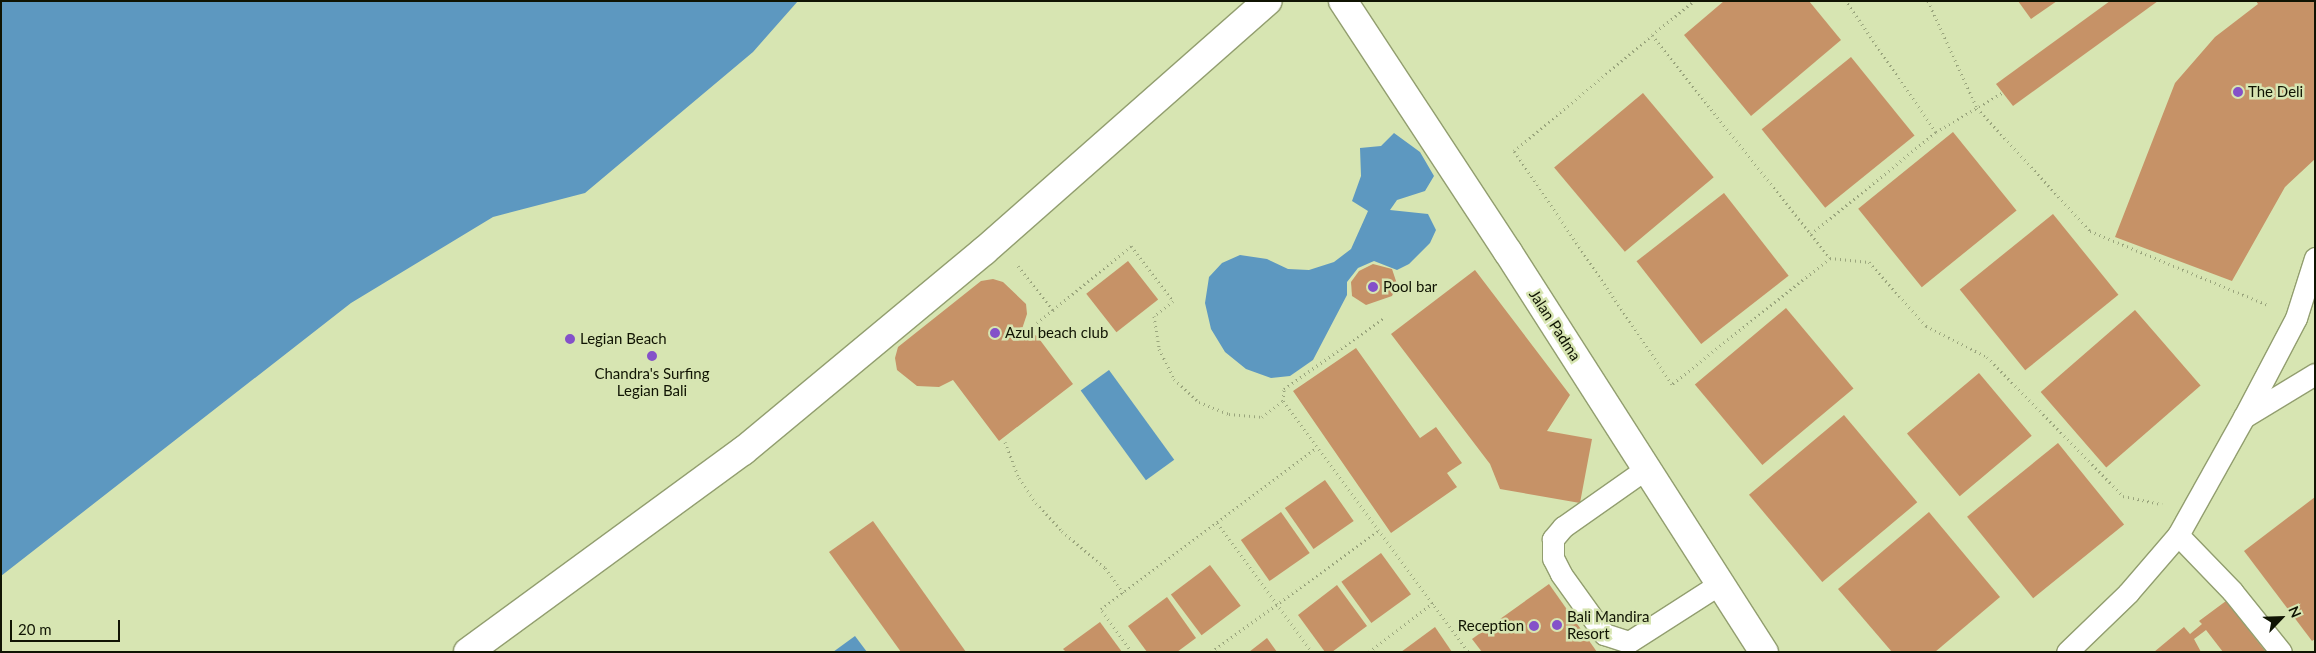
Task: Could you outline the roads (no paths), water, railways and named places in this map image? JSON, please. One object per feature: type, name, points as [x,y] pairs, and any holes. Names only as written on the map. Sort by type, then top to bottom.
[{"type":"street","points":[[468,652],[743,452],[998,239],[1268,1]]},
{"type":"street","name":"Jalan Padma","points":[[1343,1],[1647,468],[1764,652]]},
{"type":"lane","points":[[2067,652],[2128,593],[2178,535],[2244,417],[2296,318],[2315,258]]},
{"type":"lane","points":[[2244,417],[2315,374]]},
{"type":"lane","points":[[1647,468],[1563,527],[1553,540],[1554,558],[1561,574],[1604,634],[1628,647],[1721,583]]},
{"type":"lane","points":[[2178,535],[2232,591],[2281,652]]},
{"type":"water","points":[[1,1],[798,1],[753,52],[585,193],[493,217],[351,303],[1,576]]},
{"type":"water","points":[[1394,133],[1420,152],[1434,176],[1425,191],[1397,200],[1390,210],[1428,214],[1436,230],[1430,243],[1409,264],[1397,270],[1374,261],[1358,268],[1347,282],[1347,295],[1313,360],[1290,376],[1271,378],[1246,369],[1225,352],[1211,329],[1205,303],[1209,277],[1222,263],[1240,255],[1267,259],[1288,269],[1309,270],[1334,262],[1351,249],[1368,211],[1352,201],[1361,176],[1360,148],[1381,146]]},
{"type":"water","points":[[1109,370],[1174,460],[1146,480],[1081,391]]},
{"type":"water","points":[[855,636],[867,652],[833,652]]},
{"type":"place","name":"The Deli","points":[[2238,92]]},
{"type":"place","name":"Pool bar","points":[[1373,287]]},
{"type":"place","name":"Azul beach club","points":[[995,333]]},
{"type":"place","name":"Legian Beach","points":[[570,339]]},
{"type":"place","name":"Chandra's Surfing Legian Bali","points":[[652,356]]},
{"type":"place","name":"Bali Mandira Resort","points":[[1557,625]]},
{"type":"place","name":"Reception","points":[[1534,626]]}]
